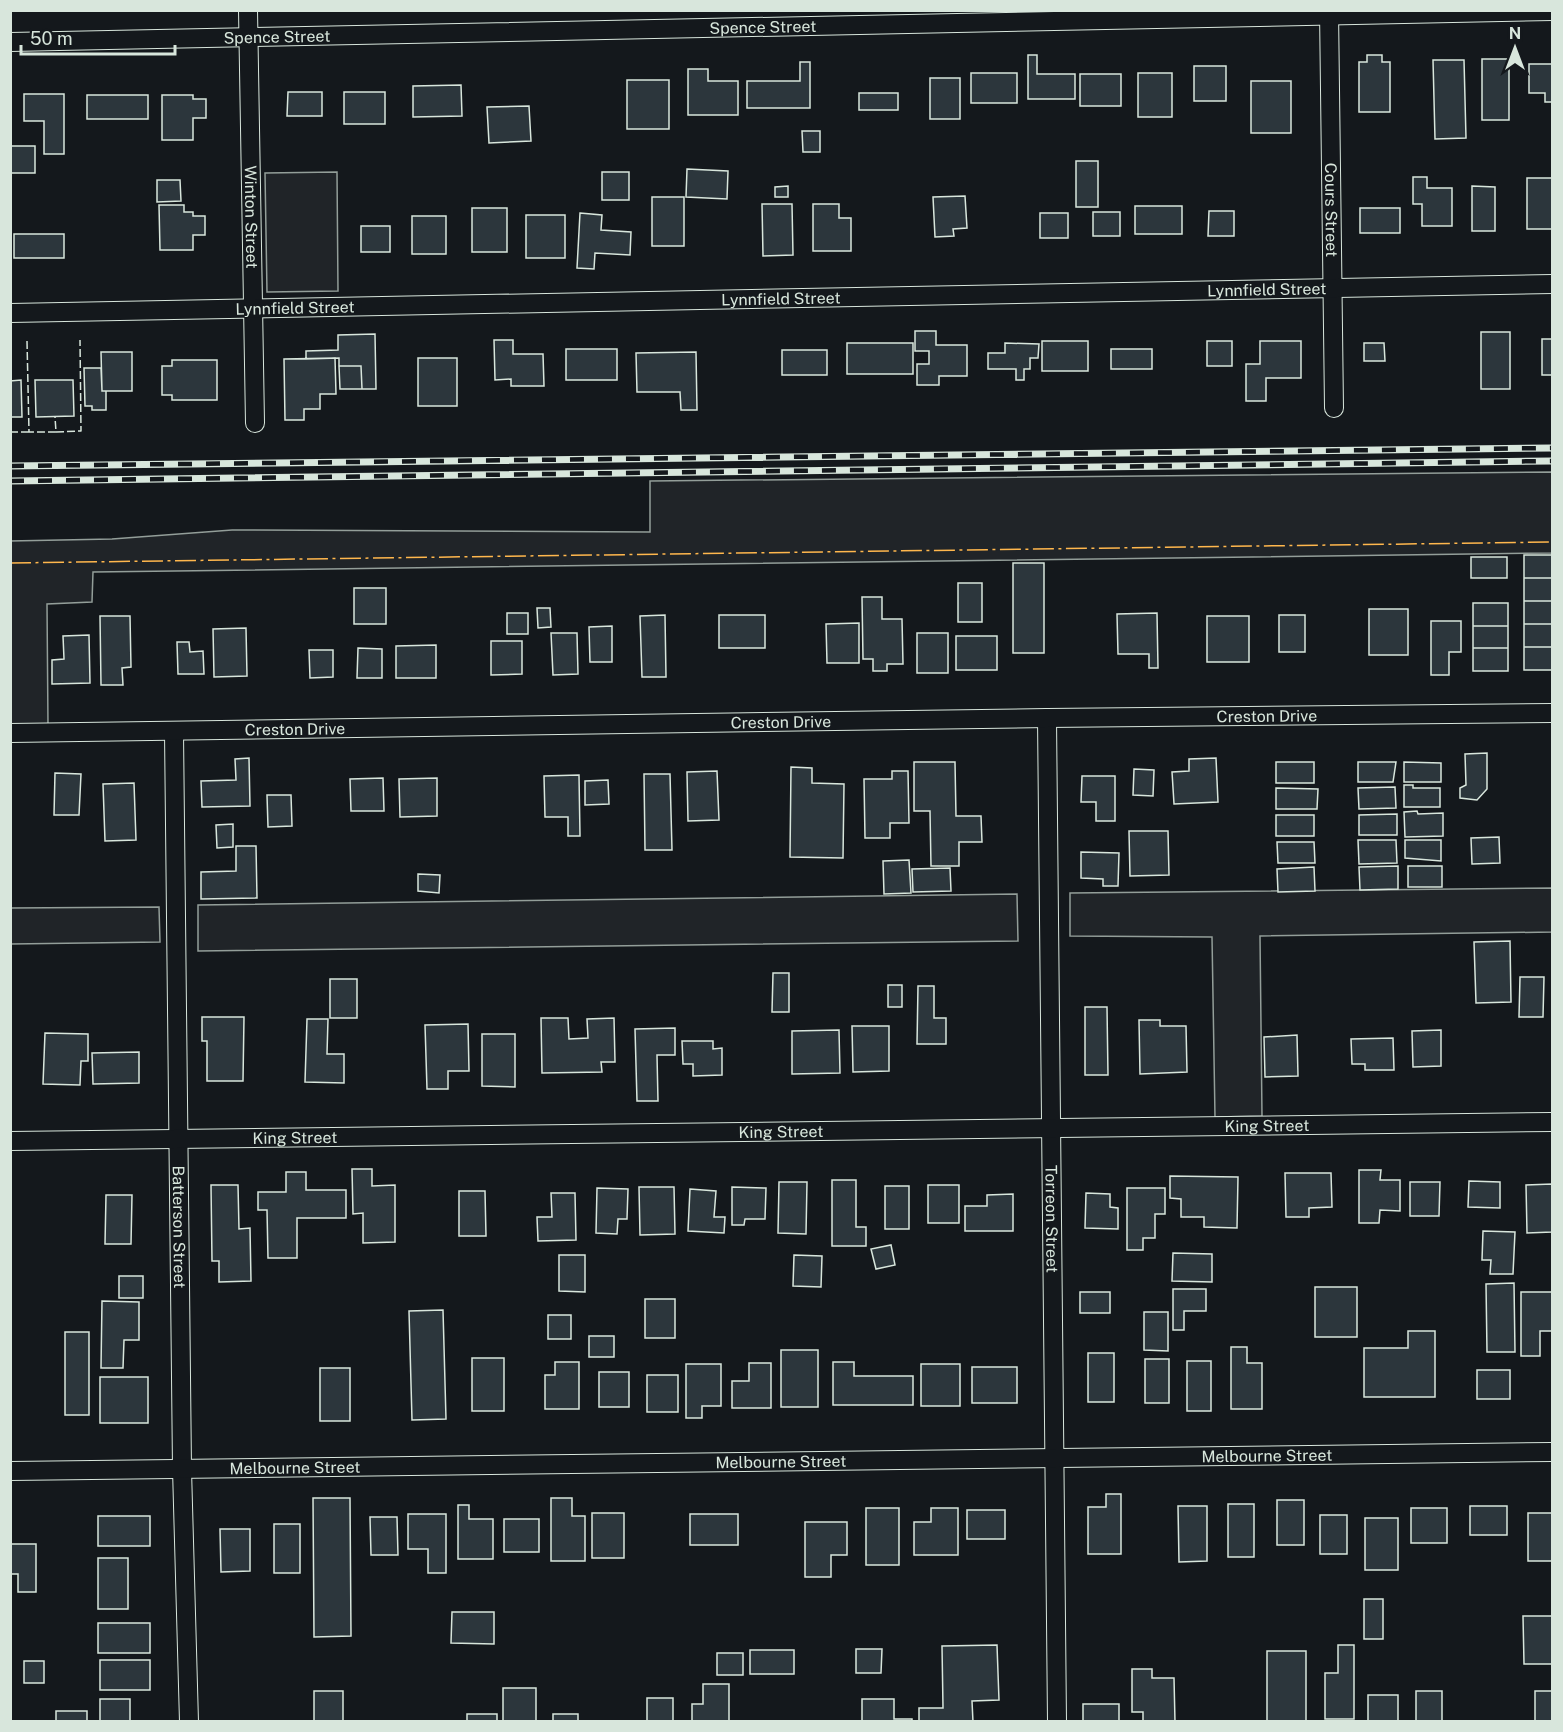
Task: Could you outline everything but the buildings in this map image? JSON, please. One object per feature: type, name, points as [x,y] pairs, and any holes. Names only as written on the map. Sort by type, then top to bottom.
[{"type":"street","name":"Winton Street","points":[[248,10],[255,423]]},
{"type":"street","name":"Spence Street","points":[[10,42],[1552,11]]},
{"type":"street","name":"Cours Street","points":[[1329,14],[1334,408]]},
{"type":"street","name":"Lynnfield Street","points":[[10,313],[1333,286],[1552,284]]},
{"type":"street","name":"Creston Drive","points":[[10,733],[1552,713]]},
{"type":"street","name":"Torreon Street","points":[[1047,718],[1057,1722]]},
{"type":"street","name":"Batterson Street","points":[[174,732],[182,1469],[189,1722]]},
{"type":"street","name":"King Street","points":[[10,1141],[1052,1130],[1552,1122]]},
{"type":"street","name":"Melbourne Street","points":[[10,1471],[1552,1452]]},
{"type":"shaded area","points":[[337,172],[338,291],[267,292],[265,173]]},
{"type":"shaded area","points":[[1552,472],[1552,553],[93,572],[92,602],[47,604],[48,725],[11,725],[10,541],[112,539],[232,530],[650,532],[650,481]]},
{"type":"shaded area","points":[[1552,888],[1552,932],[1260,936],[1262,1116],[1215,1117],[1212,937],[1070,936],[1070,893]]},
{"type":"shaded area","points":[[1017,894],[1018,941],[198,951],[198,905]]},
{"type":"shaded area","points":[[159,907],[160,942],[11,944],[11,908]]},
{"type":"railway","points":[[10,466],[1552,448]]},
{"type":"railway","points":[[10,481],[1552,461]]},
{"type":"fence","points":[[56,432],[81,431],[80,340]]},
{"type":"fence","points":[[27,341],[29,432],[56,432],[55,417]]},
{"type":"fence","points":[[10,432],[29,432],[29,429]]},
{"type":"power","points":[[10,563],[1552,542]]}]
